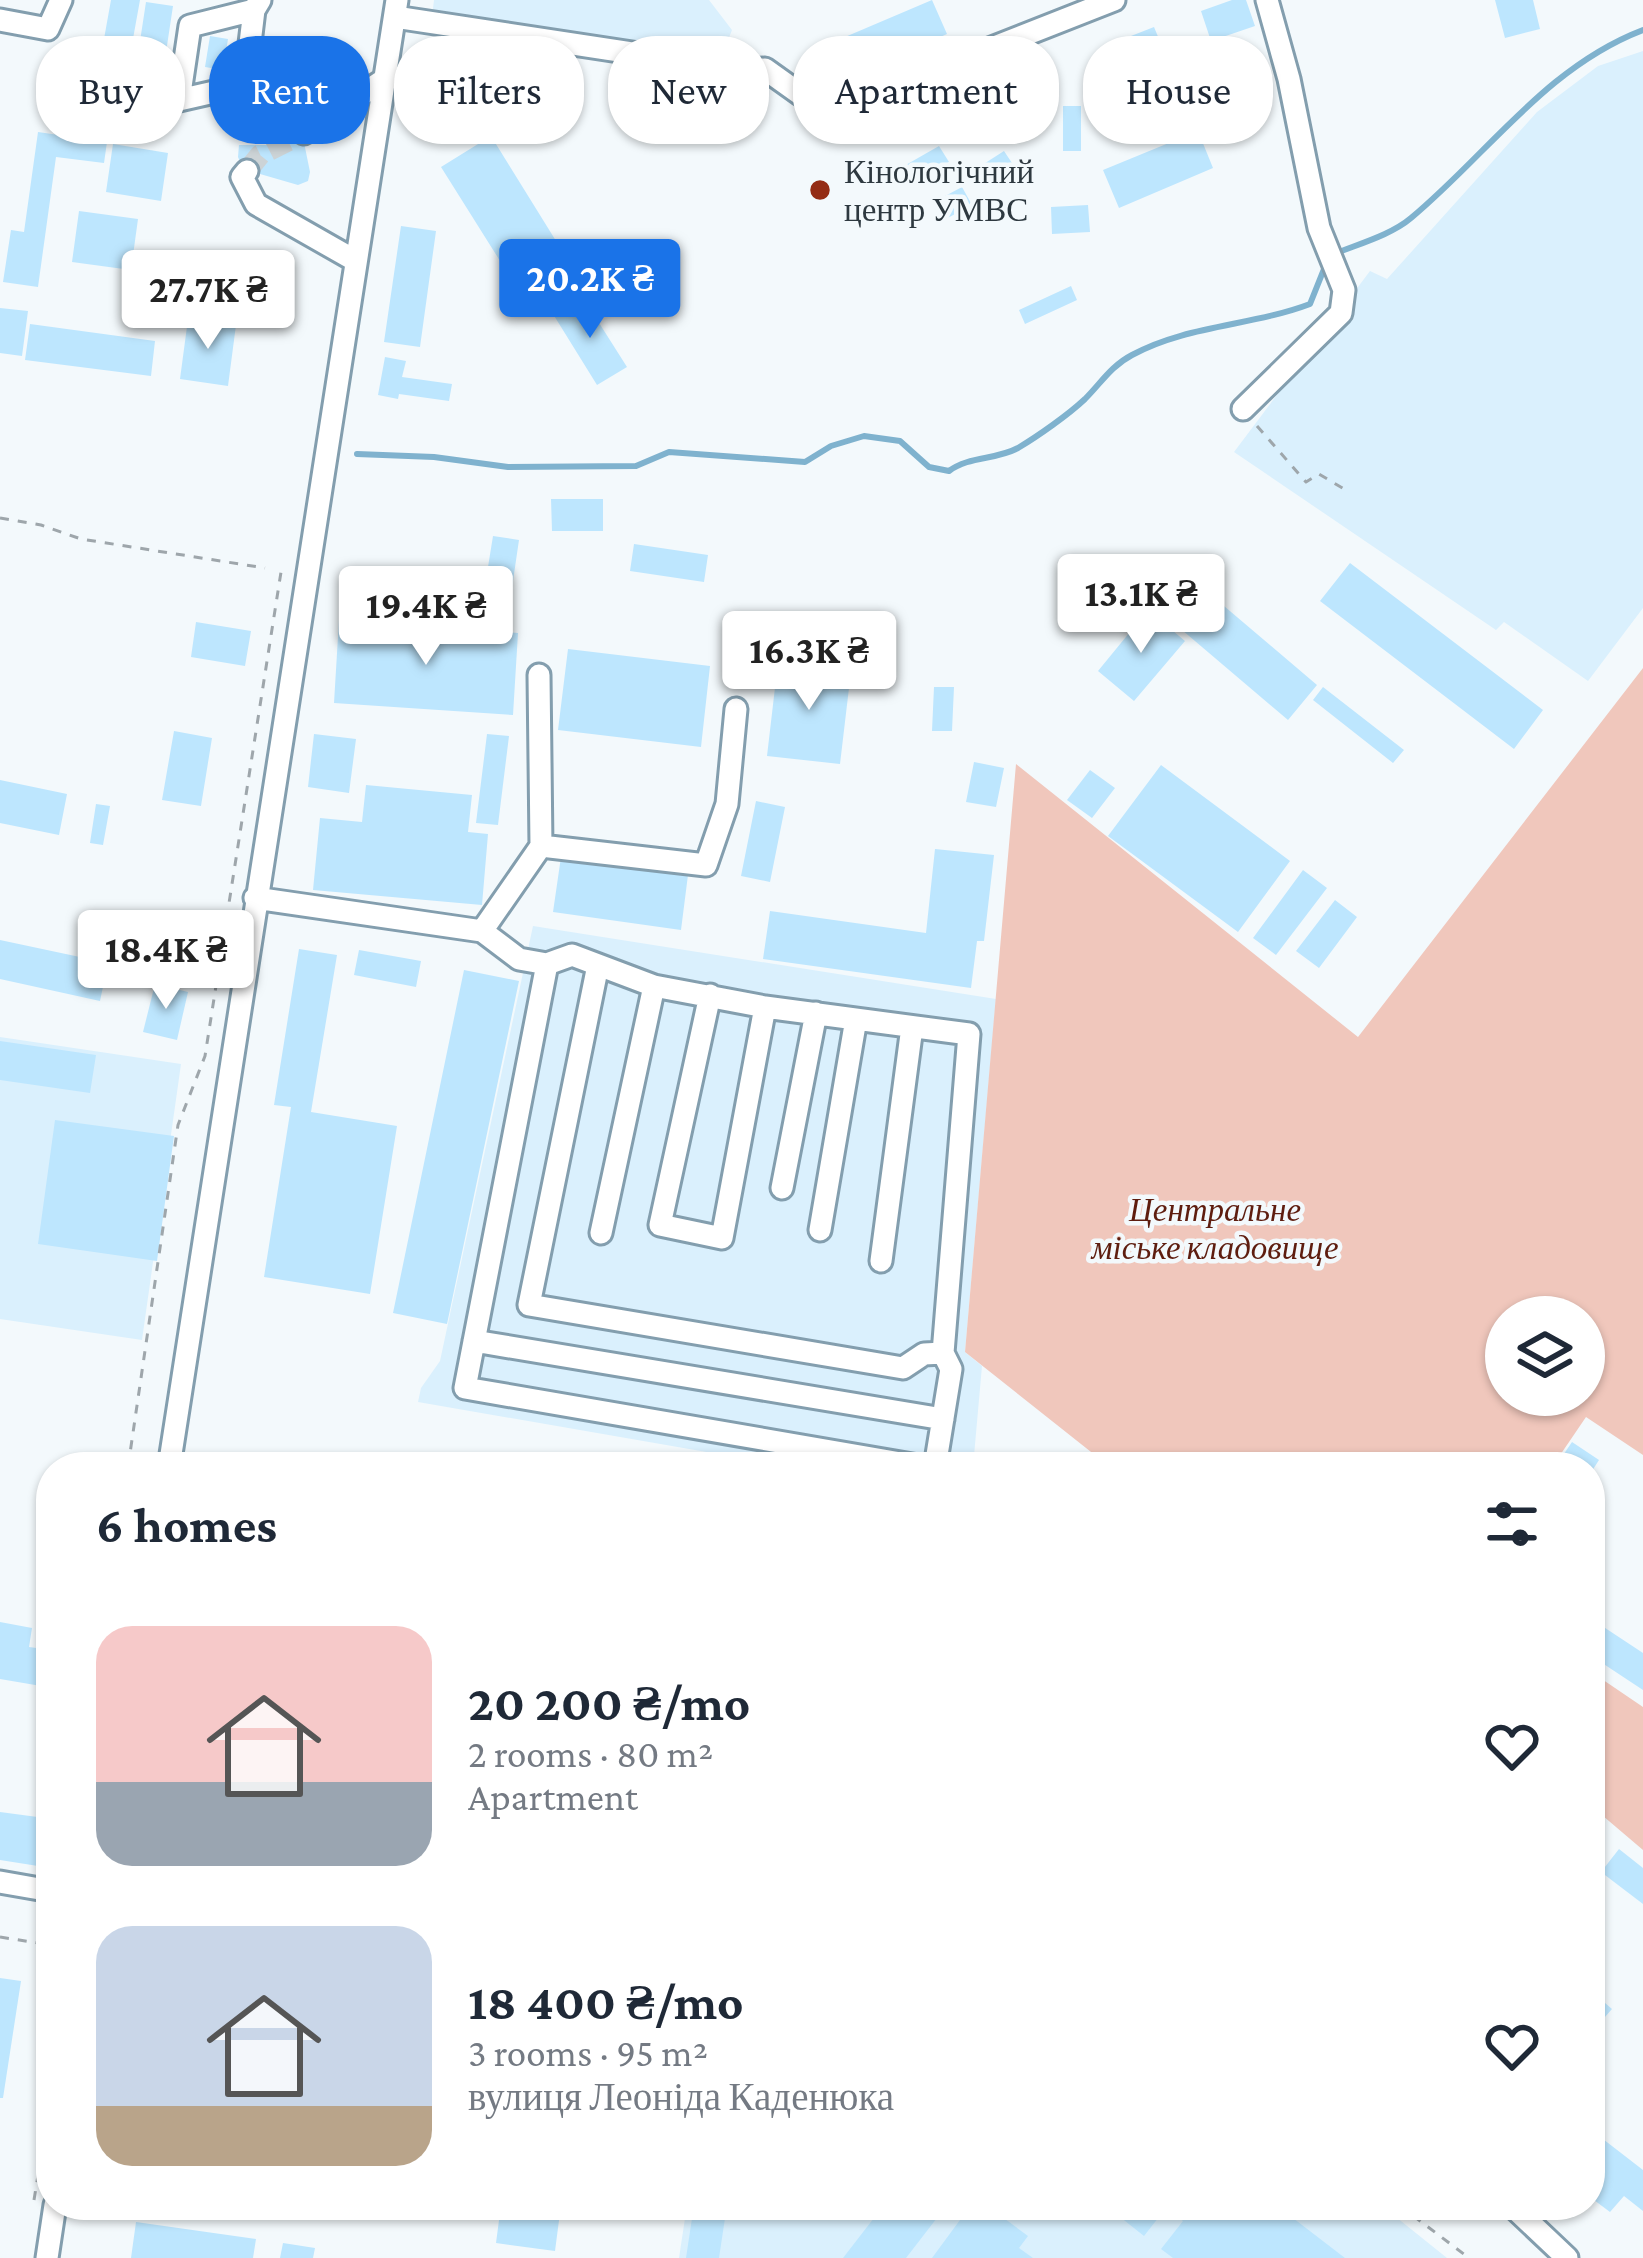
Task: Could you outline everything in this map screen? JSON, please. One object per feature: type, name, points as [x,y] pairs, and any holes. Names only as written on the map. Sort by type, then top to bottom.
[{"type":"street","points":[[0,20],[48,29],[61,0]]},
{"type":"street","points":[[171,1452],[396,8],[744,70],[765,69],[800,94],[824,104],[849,104],[1114,0]]},
{"type":"street","points":[[1243,409],[1341,314],[1345,303],[1318,228],[1289,79],[1267,0]]},
{"type":"street","points":[[257,5],[245,85],[179,100],[190,26],[257,5]]},
{"type":"street","points":[[370,89],[385,79]]},
{"type":"street","points":[[247,171],[242,177],[256,204],[356,261]]},
{"type":"street","points":[[482,931],[541,846],[539,675]]},
{"type":"street","points":[[541,846],[706,865],[727,804],[736,709]]},
{"type":"street","points":[[255,898],[482,931],[519,959],[547,964],[572,955],[654,986],[765,1007],[969,1034],[943,1353],[951,1369],[938,1452]]},
{"type":"street","points":[[547,964],[465,1388],[837,1452]]},
{"type":"street","points":[[598,965],[529,1305],[903,1368],[924,1354],[943,1353]]},
{"type":"street","points":[[601,1233],[654,986]]},
{"type":"street","points":[[710,995],[660,1225],[722,1238],[765,1007]]},
{"type":"street","points":[[782,1188],[816,1013]]},
{"type":"street","points":[[820,1230],[856,1019]]},
{"type":"street","points":[[881,1261],[912,1027]]},
{"type":"street","points":[[474,1340],[943,1419]]},
{"type":"street","points":[[0,1882],[36,1888]]},
{"type":"street","points":[[47,2258],[53,2220]]},
{"type":"street","points":[[1527,2220],[1567,2258]]},
{"type":"path","points":[[1243,409],[1306,482],[1318,474],[1343,489]]},
{"type":"path","points":[[0,518],[81,539],[265,568]]},
{"type":"path","points":[[130,1452],[178,1125],[205,1056],[281,572]]},
{"type":"path","points":[[0,1937],[36,1943]]},
{"type":"path","points":[[32,2211],[36,2187]]},
{"type":"path","points":[[1419,2220],[1469,2258]]},
{"type":"shaded area","points":[[434,0],[709,0],[732,30],[730,36],[608,36],[608,43],[584,36],[432,17]]},
{"type":"shaded area","points":[[1643,51],[1643,608],[1588,681],[1504,622],[1496,630],[1234,452],[1370,271],[1387,279],[1537,112],[1598,66]]},
{"type":"shaded area","points":[[533,926],[996,999],[965,1352],[982,1366],[974,1452],[706,1452],[418,1402],[421,1388],[440,1361]]},
{"type":"shaded area","points":[[0,1037],[181,1064],[142,1340],[0,1319]]},
{"type":"shaded area","points":[[685,2220],[1400,2220],[1447,2258],[679,2258]]},
{"type":"green space","name":"Центральне міське кладовище","points":[[1643,668],[1643,1455],[1586,1417],[1562,1452],[1091,1452],[965,1352],[1016,764],[1358,1037]]},
{"type":"green space","points":[[1605,1681],[1643,1707],[1643,1850],[1605,1818]]},
{"type":"building","points":[[111,0],[140,0],[133,36],[105,36]]},
{"type":"building","points":[[932,0],[947,34],[942,36],[847,36]]},
{"type":"building","points":[[1246,0],[1255,26],[1209,36],[1201,11]]},
{"type":"building","points":[[1495,0],[1533,0],[1540,29],[1505,38]]},
{"type":"building","points":[[146,2],[173,6],[168,36],[141,36]]},
{"type":"building","points":[[1154,27],[1158,36],[1131,36]]},
{"type":"building","points":[[1063,106],[1081,106],[1081,151],[1063,151]]},
{"type":"building","points":[[36,144],[107,144],[104,163],[56,157],[38,287],[3,282],[11,230],[24,232]]},
{"type":"building","points":[[113,144],[168,153],[161,201],[106,192]]},
{"type":"building","points":[[304,144],[308,181],[298,185],[243,169],[239,145]]},
{"type":"building","points":[[478,144],[496,144],[561,249],[512,280],[441,167]]},
{"type":"building","points":[[1166,144],[1203,144],[1213,168],[1119,208],[1103,170]]},
{"type":"building","points":[[939,146],[949,162],[913,183],[904,166]]},
{"type":"building","points":[[1004,151],[1016,169],[992,186],[979,167]]},
{"type":"building","points":[[962,187],[972,205],[942,221],[932,203]]},
{"type":"building","points":[[1088,205],[1090,232],[1052,234],[1051,207]]},
{"type":"building","points":[[79,211],[138,219],[131,270],[72,262]]},
{"type":"building","points":[[401,226],[436,231],[420,347],[384,342]]},
{"type":"building","points":[[1071,286],[1077,300],[1025,324],[1019,310]]},
{"type":"building","points":[[582,296],[627,367],[597,385],[553,314]]},
{"type":"building","points":[[0,308],[28,311],[22,356],[0,353]]},
{"type":"building","points":[[188,319],[236,325],[228,386],[180,379]]},
{"type":"building","points":[[30,324],[155,341],[151,376],[25,360]]},
{"type":"building","points":[[385,357],[406,361],[402,377],[452,384],[449,401],[378,395]]},
{"type":"building","points":[[551,499],[603,499],[603,531],[552,531]]},
{"type":"building","points":[[493,536],[519,540],[509,608],[482,604]]},
{"type":"building","points":[[634,544],[708,555],[704,582],[630,571]]},
{"type":"building","points":[[1350,563],[1543,710],[1514,749],[1320,601]]},
{"type":"building","points":[[1191,578],[1317,685],[1288,720],[1162,613]]},
{"type":"building","points":[[1148,610],[1185,641],[1134,701],[1098,671]]},
{"type":"building","points":[[339,620],[518,633],[513,715],[334,703]]},
{"type":"building","points":[[196,622],[251,631],[245,666],[191,657]]},
{"type":"building","points":[[568,649],[710,666],[701,747],[558,730]]},
{"type":"building","points":[[778,662],[851,671],[840,764],[767,756]]},
{"type":"building","points":[[934,687],[954,687],[952,731],[932,731]]},
{"type":"building","points":[[1323,687],[1404,750],[1393,763],[1313,700]]},
{"type":"building","points":[[174,731],[212,738],[201,806],[162,800]]},
{"type":"building","points":[[314,734],[356,739],[349,793],[308,787]]},
{"type":"building","points":[[487,734],[509,736],[498,825],[476,823]]},
{"type":"building","points":[[974,762],[1004,768],[996,807],[966,802]]},
{"type":"building","points":[[1161,765],[1290,861],[1238,932],[1108,836]]},
{"type":"building","points":[[1090,770],[1115,788],[1092,818],[1067,800]]},
{"type":"building","points":[[0,780],[67,794],[59,835],[0,823]]},
{"type":"building","points":[[366,785],[472,795],[468,832],[488,834],[482,905],[313,890],[320,818],[362,822]]},
{"type":"building","points":[[756,801],[785,807],[770,882],[741,876]]},
{"type":"building","points":[[96,804],[110,806],[103,845],[90,843]]},
{"type":"building","points":[[935,849],[994,855],[984,941],[977,941],[971,988],[763,959],[770,911],[926,933]]},
{"type":"building","points":[[562,850],[689,867],[681,930],[553,912]]},
{"type":"building","points":[[1303,870],[1327,888],[1276,955],[1253,938]]},
{"type":"building","points":[[1335,900],[1357,917],[1319,968],[1296,951]]},
{"type":"building","points":[[140,927],[195,935],[193,954],[137,946]]},
{"type":"building","points":[[0,940],[108,963],[100,1001],[0,979]]},
{"type":"building","points":[[299,949],[337,955],[311,1112],[397,1126],[370,1294],[264,1277],[291,1107],[274,1105]]},
{"type":"building","points":[[359,950],[421,961],[416,987],[354,975]]},
{"type":"building","points":[[464,970],[519,981],[447,1324],[393,1313]]},
{"type":"building","points":[[155,984],[188,992],[177,1040],[143,1032]]},
{"type":"building","points":[[0,1041],[96,1055],[90,1093],[0,1080]]},
{"type":"building","points":[[55,1120],[174,1136],[157,1261],[38,1244]]},
{"type":"building","points":[[1572,1442],[1587,1452],[1565,1452]]},
{"type":"building","points":[[0,1622],[32,1628],[29,1647],[36,1648],[36,1685],[0,1679]]},
{"type":"building","points":[[1605,1628],[1643,1653],[1643,1690],[1605,1665]]},
{"type":"building","points":[[0,1812],[36,1817],[36,1866],[0,1860]]},
{"type":"building","points":[[1619,1849],[1643,1868],[1643,1904],[1605,1875],[1605,1867]]},
{"type":"building","points":[[0,1978],[21,1981],[3,2098],[0,2098]]},
{"type":"building","points":[[1605,2141],[1643,2170],[1643,2211],[1624,2196],[1610,2212],[1605,2208]]},
{"type":"building","points":[[499,2220],[559,2220],[555,2251],[496,2243]]},
{"type":"building","points":[[692,2220],[725,2220],[719,2258],[686,2258]]},
{"type":"building","points":[[872,2220],[935,2220],[906,2258],[843,2258]]},
{"type":"building","points":[[960,2220],[1006,2220],[1028,2236],[1019,2248],[1033,2258],[932,2258]]},
{"type":"building","points":[[1124,2220],[1157,2220],[1144,2236]]},
{"type":"building","points":[[1296,2220],[1345,2258],[1173,2258],[1161,2249],[1183,2221]]},
{"type":"building","points":[[136,2222],[256,2239],[253,2258],[131,2258]]},
{"type":"building","points":[[283,2243],[315,2248],[313,2258],[280,2258]]},
{"type":"waterway","points":[[1334,254],[1403,224],[1547,89],[1608,46],[1643,30]]},
{"type":"waterway","points":[[357,454],[434,457],[508,467],[636,466],[669,452],[805,462],[831,446],[864,436],[900,441],[929,467],[949,471],[1018,448],[1078,405],[1118,364],[1153,345],[1310,304],[1326,264]]},
{"type":"tunnel","points":[[247,171],[260,155],[282,144]]},
{"type":"place","name":"Кінологічний центр УМВС","points":[[820,190]]}]
